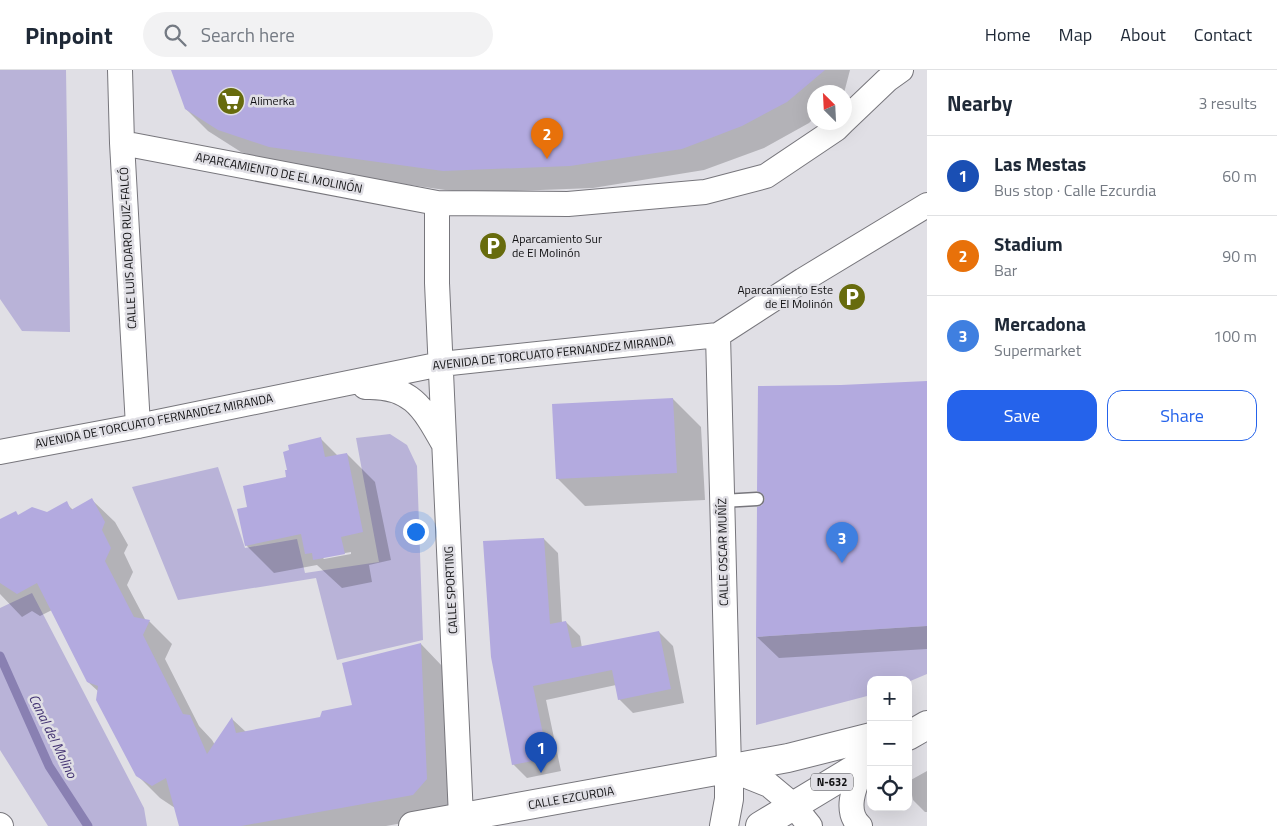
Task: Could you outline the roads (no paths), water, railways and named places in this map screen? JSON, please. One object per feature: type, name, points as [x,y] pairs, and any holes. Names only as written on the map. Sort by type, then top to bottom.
[{"type":"main road","points":[[912,726],[927,724]]},
{"type":"main road","points":[[912,733],[927,724]]},
{"type":"main road","name":"CALLE EZCURDIA","points":[[413,826],[788,758],[867,738]]},
{"type":"main road","name":"N-632","points":[[760,826],[867,762]]},
{"type":"main road","points":[[724,826],[728,799],[729,769]]},
{"type":"street","name":"CALLE LUIS ADARO RUIZ-FALCÓ","points":[[120,70],[122,144],[138,426]]},
{"type":"street","name":"APARCAMIENTO DE EL MOLINÓN","points":[[852,114],[887,80],[902,70]]},
{"type":"street","name":"APARCAMIENTO DE EL MOLINÓN","points":[[122,144],[437,203],[568,204],[705,192],[766,176],[833,130]]},
{"type":"street","points":[[437,203],[437,282],[441,364]]},
{"type":"street","name":"AVENIDA DE TORCUATO FERNANDEZ MIRANDA","points":[[0,452],[138,426],[441,364],[718,335],[803,280],[927,205]]},
{"type":"street","name":"CALLE OSCAR MUÑÍZ","points":[[718,335],[729,769]]},
{"type":"street","name":"CALLE SPORTING","points":[[441,364],[461,817]]},
{"type":"street","points":[[319,388],[382,386],[403,392],[418,404],[444,444]]},
{"type":"street","points":[[860,826],[855,822],[850,799],[867,763]]},
{"type":"street","points":[[729,769],[769,785],[793,805],[810,826]]},
{"type":"lane","points":[[722,502],[757,500]]},
{"type":"waterway","name":"Canal del Molino","points":[[0,656],[49,766],[88,826]]},
{"type":"place","name":"Alimerka","points":[[231,101]]},
{"type":"place","name":"Stadium","points":[[547,159]]},
{"type":"place","name":"Aparcamiento Sur de El Molinón","points":[[493,246]]},
{"type":"place","name":"Aparcamiento Este de El Molinón","points":[[852,297]]},
{"type":"place","name":"Mercadona","points":[[842,563]]},
{"type":"place","name":"Las Mestas","points":[[541,773]]}]
